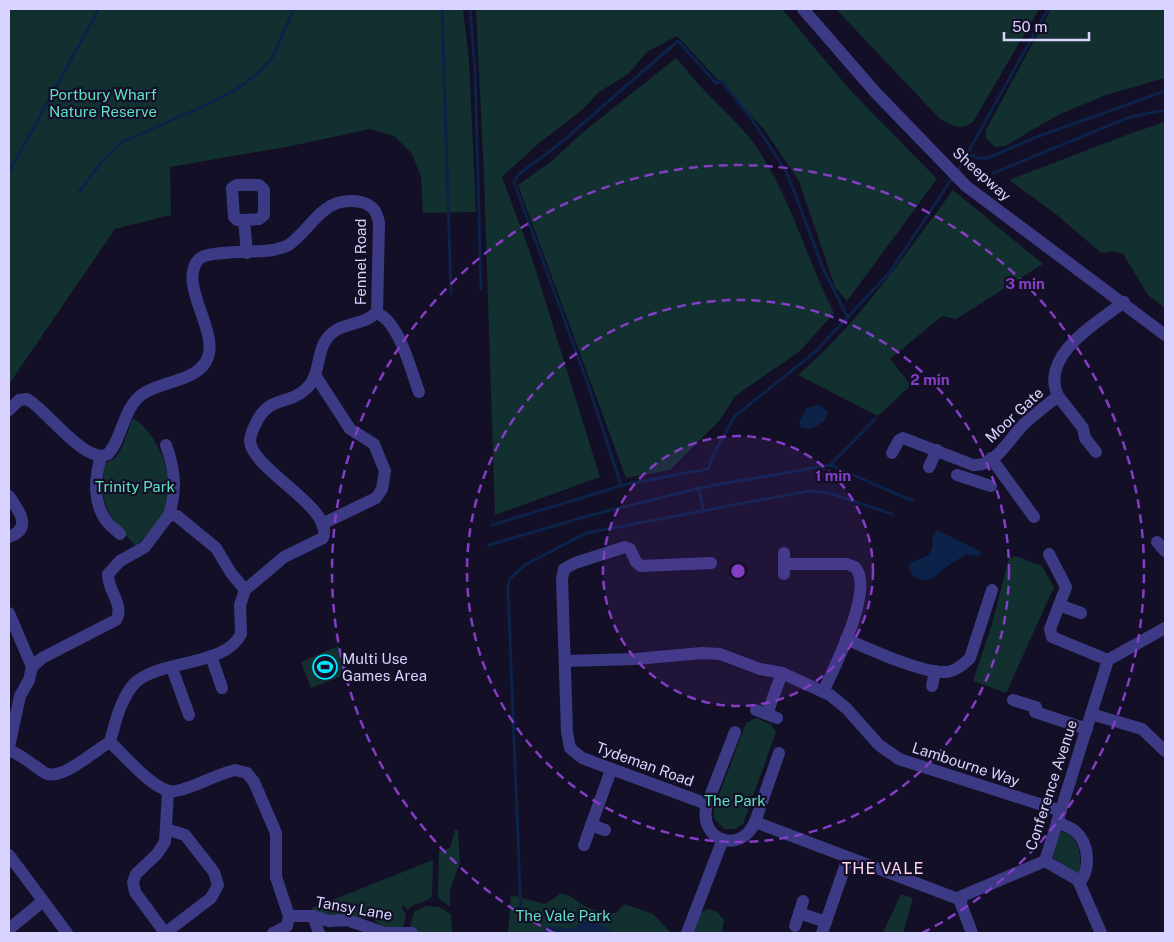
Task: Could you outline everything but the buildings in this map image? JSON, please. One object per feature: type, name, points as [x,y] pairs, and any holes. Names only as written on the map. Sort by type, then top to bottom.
[{"type":"street","name":"Sheepway","points":[[803,9],[876,93],[954,174],[987,204],[1124,302],[1165,335]]},
{"type":"street","name":"Fennel Road","points":[[120,534],[105,519],[97,499],[96,484],[101,457],[110,452],[131,409],[141,395],[193,374],[206,362],[210,351],[208,333],[192,286],[198,260],[209,254],[247,253],[286,247],[317,215],[336,204],[353,201],[368,204],[374,209],[379,224],[379,303],[376,313],[372,317],[336,330],[328,336],[321,349],[315,375],[305,390],[265,408],[253,429],[250,442],[258,460],[293,488],[322,524]]},
{"type":"street","points":[[244,220],[247,253]]},
{"type":"street","name":"Moor Gate","points":[[1096,452],[1081,441],[1083,428],[1058,396],[1055,388],[1056,372],[1066,349],[1124,302]]},
{"type":"street","name":"Fennel Road","points":[[376,313],[393,327],[419,392]]},
{"type":"street","points":[[166,445],[173,466],[175,485],[169,515],[146,547],[120,561],[108,574],[108,582],[119,611],[116,620],[42,658],[32,667],[29,680],[20,696],[9,749],[28,759],[45,772],[55,775],[69,770],[110,742],[123,701],[132,686],[147,676],[211,656],[231,647],[239,639],[242,628],[240,604],[245,590],[284,557],[320,540],[324,535],[322,524],[376,498],[382,489],[385,471],[375,445],[350,429],[315,375]]},
{"type":"street","name":"Moor Gate","points":[[975,465],[991,458],[1008,443],[1023,424],[1058,396]]},
{"type":"street","points":[[9,410],[18,400],[27,398],[63,432],[94,456],[101,457]]},
{"type":"street","points":[[892,453],[899,440],[903,438],[975,465],[974,481]]},
{"type":"street","points":[[929,467],[937,450]]},
{"type":"street","name":"Moor Gate","points":[[991,458],[1034,517]]},
{"type":"street","points":[[957,475],[991,486]]},
{"type":"street","points":[[9,496],[19,512],[22,526],[19,532],[9,538]]},
{"type":"street","points":[[169,515],[177,516],[216,548],[231,573],[245,590]]},
{"type":"street","name":"Tydeman Road","points":[[708,804],[611,770],[578,756],[569,746],[562,575],[566,568],[621,547],[630,548],[636,562],[641,566],[711,563]]},
{"type":"street","points":[[1049,554],[1066,585],[1050,629],[1052,638],[1108,660],[1165,628]]},
{"type":"street","points":[[784,564],[847,564],[856,568],[860,577],[859,595],[846,639],[824,692]]},
{"type":"street","points":[[846,639],[897,660],[935,671],[947,672],[962,666],[970,658],[992,590]]},
{"type":"street","points":[[1060,605],[1081,613]]},
{"type":"street","points":[[9,613],[32,667]]},
{"type":"street","name":"Lambourne Way","points":[[565,661],[636,659],[708,653],[782,673],[824,692],[842,704],[879,745],[898,759],[1059,816],[1076,832],[1084,845],[1087,862],[1080,882]]},
{"type":"street","points":[[211,656],[222,688]]},
{"type":"street","name":"Conference Avenue","points":[[961,900],[968,892],[1045,861],[1108,660]]},
{"type":"street","points":[[172,668],[189,715]]},
{"type":"street","points":[[932,686],[935,671]]},
{"type":"street","points":[[766,714],[782,673]]},
{"type":"street","points":[[1013,700],[1036,707],[1035,712],[1087,729]]},
{"type":"street","points":[[1092,714],[1142,729],[1165,751]]},
{"type":"street","points":[[735,732],[708,804],[705,818],[708,828],[715,836],[722,840],[734,841],[743,838],[755,822],[779,753]]},
{"type":"street","points":[[110,742],[160,789],[168,792],[181,790],[234,770],[249,775],[256,785],[276,833],[277,882],[289,916],[286,927],[273,933]]},
{"type":"street","points":[[584,845],[611,770]]},
{"type":"street","points":[[166,829],[185,835],[214,872],[218,882],[216,891],[211,898],[165,933],[134,892],[133,882],[140,869],[161,850],[166,840],[165,814],[168,792]]},
{"type":"street","points":[[755,822],[961,900],[972,933]]},
{"type":"street","points":[[591,825],[605,830]]},
{"type":"street","points":[[687,933],[722,840]]},
{"type":"street","points":[[9,855],[67,933]]},
{"type":"street","points":[[795,926],[801,907],[824,928],[848,858]]},
{"type":"street","points":[[1045,861],[1080,882],[1102,933]]},
{"type":"street","points":[[9,929],[43,901]]},
{"type":"street","name":"Tansy Lane","points":[[289,916],[313,916],[328,921],[352,921],[385,933],[412,933]]},
{"type":"street","points":[[313,916],[319,933]]},
{"type":"green space","name":"Portbury Wharf Nature Reserve","points":[[9,9],[463,9],[469,60],[476,212],[423,213],[421,176],[412,154],[394,136],[370,129],[291,146],[170,167],[171,215],[115,229],[9,384]]},
{"type":"green space","points":[[476,9],[782,9],[851,91],[937,179],[847,301],[835,287],[799,181],[763,128],[677,36],[648,51],[628,74],[599,92],[583,109],[538,144],[502,177],[531,255],[600,477],[495,515],[484,177]]},
{"type":"green space","points":[[836,9],[1039,9],[973,122],[960,127],[940,119]]},
{"type":"green space","points":[[1051,9],[1165,9],[1165,78],[1106,95],[1060,114],[1005,146],[995,147],[986,138],[986,130]]},
{"type":"green space","points":[[676,58],[752,141],[770,168],[834,313],[800,351],[735,396],[720,420],[670,470],[626,478],[518,185],[553,160],[582,133]]},
{"type":"green space","points":[[1165,122],[1165,308],[1148,295],[1123,254],[1114,251],[1101,253],[1057,215],[1009,180]]},
{"type":"green space","points":[[953,190],[1043,264],[956,319],[942,316],[890,359],[911,385],[878,416],[798,375],[820,355],[861,310],[899,263]]},
{"type":"green space","name":"Trinity Park","points":[[133,418],[151,435],[163,458],[169,495],[166,510],[136,546],[112,518],[107,509],[103,489],[105,463],[111,461],[120,451]]},
{"type":"green space","points":[[1015,556],[1042,566],[1054,587],[1006,693],[973,681],[992,624],[1009,558]]},
{"type":"green space","name":"Multi Use Games Area","points":[[338,646],[349,673],[311,688],[301,662]]},
{"type":"green space","name":"The Park","points":[[756,718],[771,724],[776,732],[743,824],[735,829],[724,829],[714,818],[714,808],[746,723]]},
{"type":"green space","points":[[455,830],[458,830],[460,862],[450,890],[450,907],[438,898],[439,851],[450,848]]},
{"type":"green space","points":[[1060,831],[1067,833],[1076,842],[1080,854],[1079,874],[1053,858]]},
{"type":"green space","points":[[433,860],[432,896],[430,899],[414,905],[408,910],[404,905],[401,907],[406,914],[403,928],[385,927],[372,919],[336,916],[313,911],[312,908]]},
{"type":"green space","name":"The Vale Park","points":[[560,894],[570,896],[585,906],[604,912],[616,913],[624,904],[653,914],[671,933],[508,933],[511,895],[545,904]]},
{"type":"green space","points":[[901,894],[913,898],[903,933],[883,933]]},
{"type":"green space","points":[[425,906],[439,907],[451,914],[452,933],[423,933],[409,930],[414,912]]},
{"type":"green space","points":[[709,909],[716,911],[724,920],[722,933],[689,933],[700,912]]},
{"type":"water","points":[[818,405],[828,411],[825,421],[811,429],[801,427],[799,421],[807,408]]},
{"type":"water","points":[[937,530],[980,551],[980,554],[977,556],[966,554],[941,571],[936,577],[922,581],[912,575],[908,565],[929,554],[932,536]]},
{"type":"water","points":[[587,921],[603,926],[614,933],[541,933],[550,926],[571,929]]},
{"type":"waterway","points":[[9,172],[99,9]]},
{"type":"waterway","points":[[79,192],[103,160],[122,142],[202,107],[235,90],[256,75],[272,58],[294,9]]},
{"type":"waterway","points":[[442,9],[451,293]]},
{"type":"waterway","points":[[470,9],[475,70],[481,289]]},
{"type":"waterway","points":[[957,172],[1048,9]]},
{"type":"waterway","points":[[621,485],[589,387],[514,182],[519,174],[558,145],[678,41],[716,83],[722,81],[751,118],[787,173],[823,268],[848,318]]},
{"type":"waterway","points":[[968,154],[978,158],[988,158],[1034,138],[1165,91]]},
{"type":"waterway","points":[[993,173],[1130,117],[1165,110]]},
{"type":"waterway","points":[[492,525],[627,484],[708,469],[713,455],[735,416],[815,352],[890,272],[953,177]]},
{"type":"waterway","points":[[830,465],[875,419]]},
{"type":"waterway","points":[[489,545],[588,516],[699,488],[830,465],[913,501]]},
{"type":"waterway","points":[[699,488],[703,510]]},
{"type":"waterway","points":[[521,914],[509,580],[525,565],[586,533],[808,491],[829,493],[892,514]]},
{"type":"place","name":"Multi Use Games Area","points":[[325,667]]},
{"type":"district","name":"THE VALE","points":[[883,868]]}]
